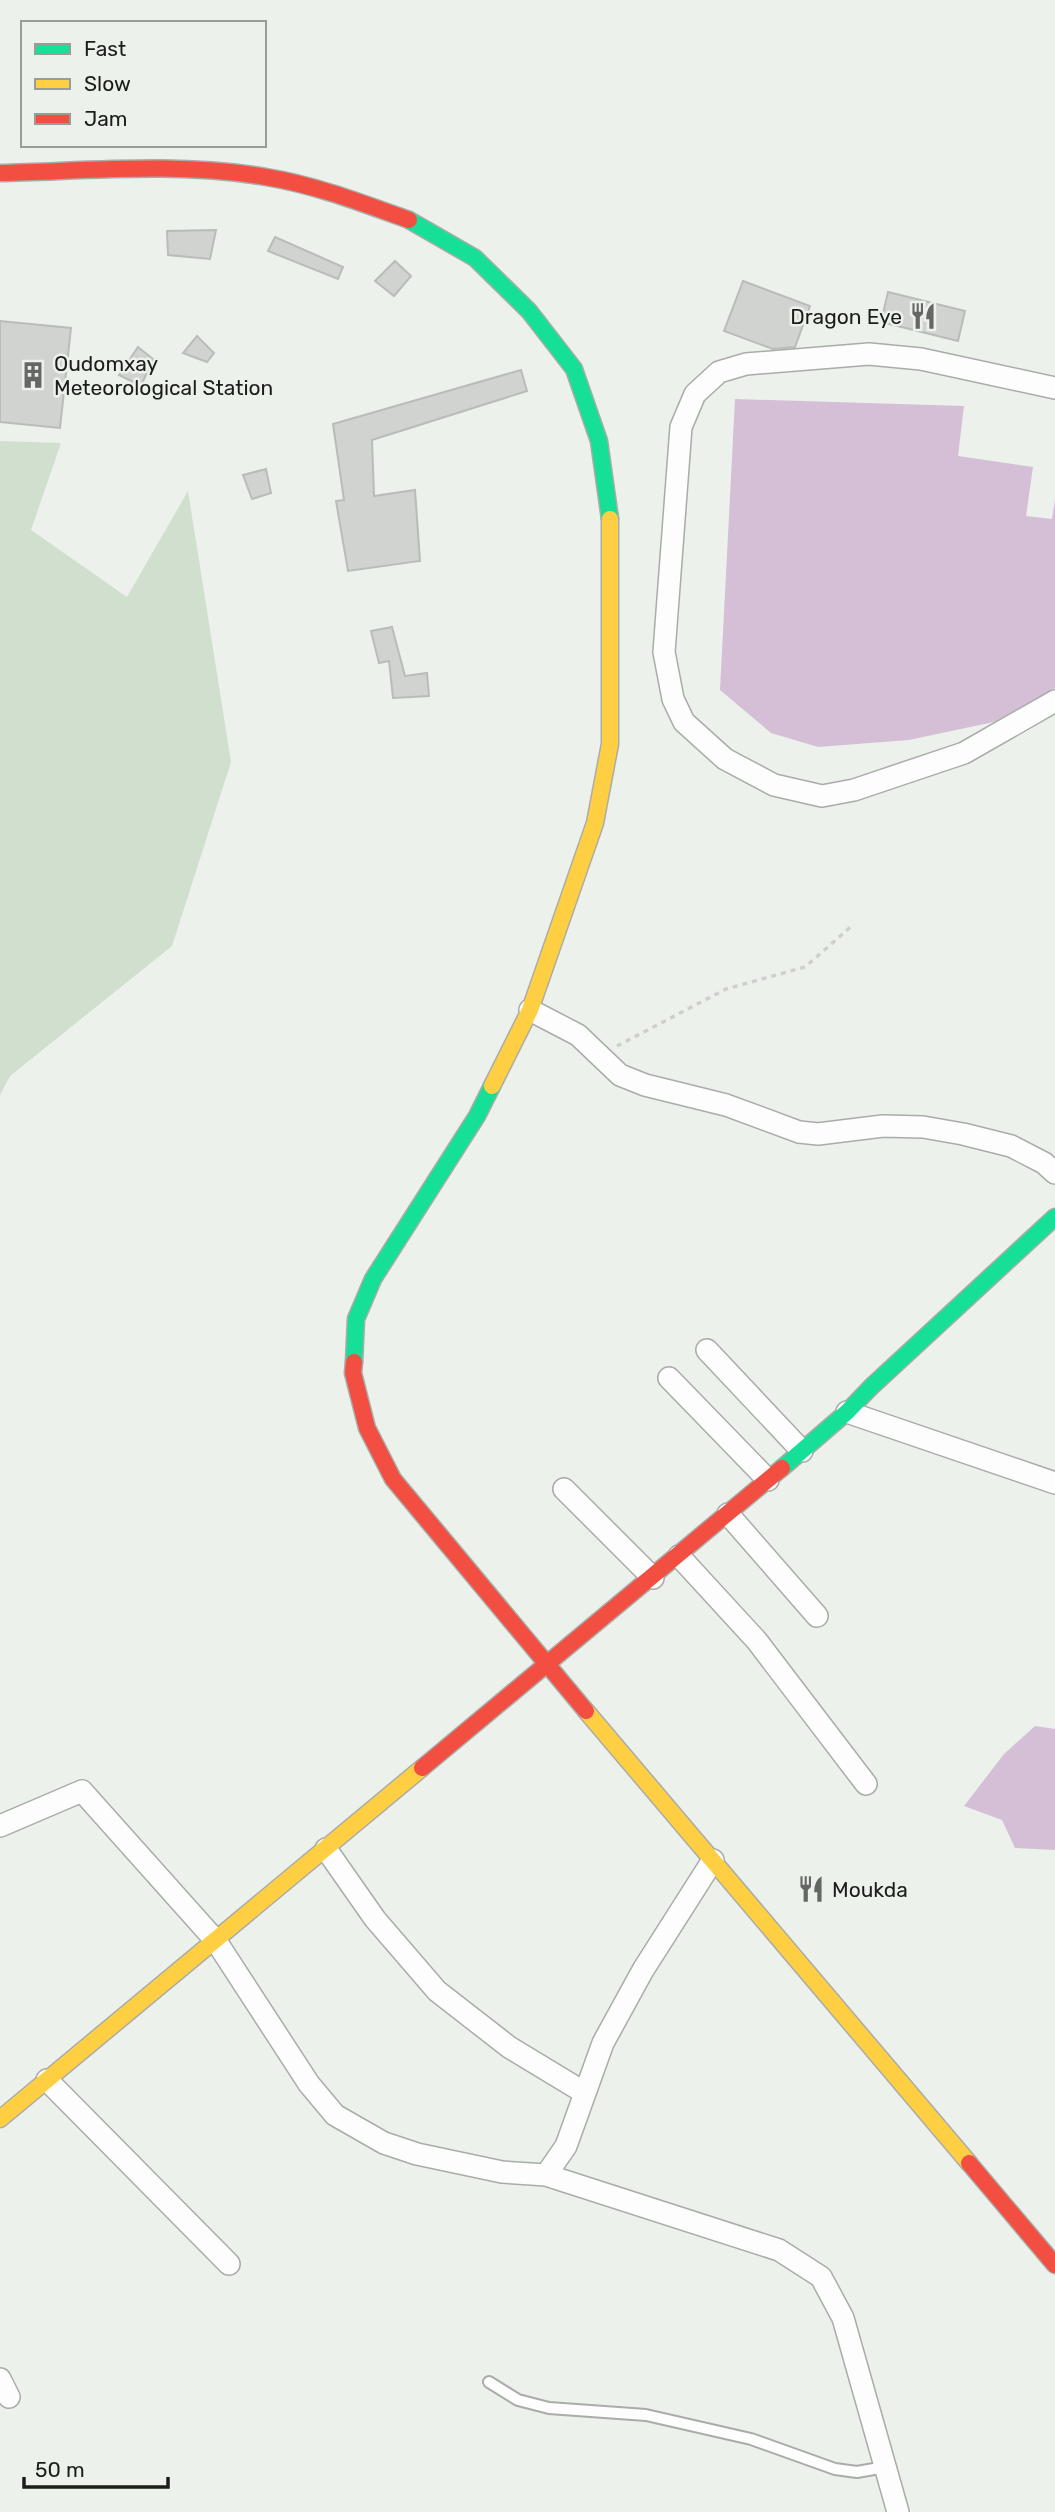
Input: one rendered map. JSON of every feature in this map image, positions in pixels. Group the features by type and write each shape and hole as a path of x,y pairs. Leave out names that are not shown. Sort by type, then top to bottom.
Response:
{"street":[{"path":"0,173 183,169 266,177 341,195 409,220 475,258 529,311 574,369 599,441 611,528 610,744 596,823 530,1010 477,1116 373,1279 356,1319 353,1373 367,1428 393,1479 1055,2264"},
{"path":"1055,388 921,359 869,354 746,364 719,372 695,394 681,427 664,652 673,699 684,722 725,759 774,785 822,796 854,790 964,753 1055,701"},
{"path":"530,1010 578,1035 620,1075 645,1085 726,1105 799,1132 818,1134 883,1126 923,1127 963,1135 1011,1146 1044,1163 1055,1173"},
{"path":"2,2114 47,2080 679,1556 847,1412 1055,1217"},
{"path":"707,1350 802,1451"},
{"path":"668,1378 768,1480"},
{"path":"847,1412 1055,1483"},
{"path":"564,1489 653,1578"},
{"path":"728,1514 817,1616"},
{"path":"679,1556 757,1641 866,1784"},
{"path":"0,1826 82,1791 215,1941 309,2084 335,2115 384,2143 417,2154 502,2172 546,2175 779,2250 821,2277 843,2318 898,2512"},
{"path":"326,1849 375,1919 437,1991 509,2047 585,2093"},
{"path":"546,2175 566,2146 603,2043 643,1970 713,1860"},
{"path":"47,2080 229,2264"}],"lane":[{"path":"489,2382 528,2403 659,2418 751,2439 835,2469 857,2472 886,2467"}],"path":[{"path":"608,1042 616,1047 726,989 806,967 854,924"}],"green space":[{"path":"0,441 61,443 31,530 127,597 188,491 231,762 172,946 10,1076 0,1095"}],"shaded area":[{"path":"735,399 964,406 958,456 1033,467 1026,516 1052,519 1055,499 1055,688 994,722 909,740 818,747 771,733 720,690"},
{"path":"1035,1726 1055,1729 1055,1850 1015,1848 1002,1820 964,1806 1004,1754"}],"building":[{"path":"216,230 210,259 168,255 167,231"},
{"path":"275,237 343,267 338,279 268,251"},
{"path":"395,261 411,276 394,296 375,281"},
{"name":"Dragon Eye","path":"743,281 810,306 795,347 773,349 724,331"},
{"name":"Dragon Eye","path":"888,292 965,311 958,341 881,322"},
{"name":"Oudomxay Meteorological Station","path":"0,321 71,328 60,428 0,422"},
{"path":"197,336 214,353 207,362 183,353"},
{"path":"138,347 153,359 141,386 119,375"},
{"path":"521,370 527,391 372,440 374,496 415,490 420,561 348,571 336,501 344,500 333,424"},
{"path":"266,469 271,493 252,499 243,475"},
{"path":"392,627 405,676 427,673 429,696 393,698 389,661 379,663 371,631"}],"traffic: fast":[{"path":"409,220 475,258 529,311 574,369 599,441 610,519"},
{"path":"354,1362 356,1319 373,1279 477,1116 492,1086"},
{"path":"782,1468 847,1412 1055,1217"}],"traffic: slow":[{"path":"492,1086 530,1010 595,823 610,744 610,519"},
{"path":"586,1711 969,2163"},
{"path":"0,2119 422,1768"}],"traffic: jam":[{"path":"0,173 133,169 233,172 302,185 409,220"},
{"path":"354,1362 353,1373 367,1428 393,1479 586,1711"},
{"path":"422,1768 782,1468"},
{"path":"969,2163 1055,2265"}],"place":[{"name":"Dragon Eye","path":"923,316"},
{"name":"Oudomxay Meteorological Station","path":"33,375"},
{"name":"Moukda","path":"811,1889"}]}
